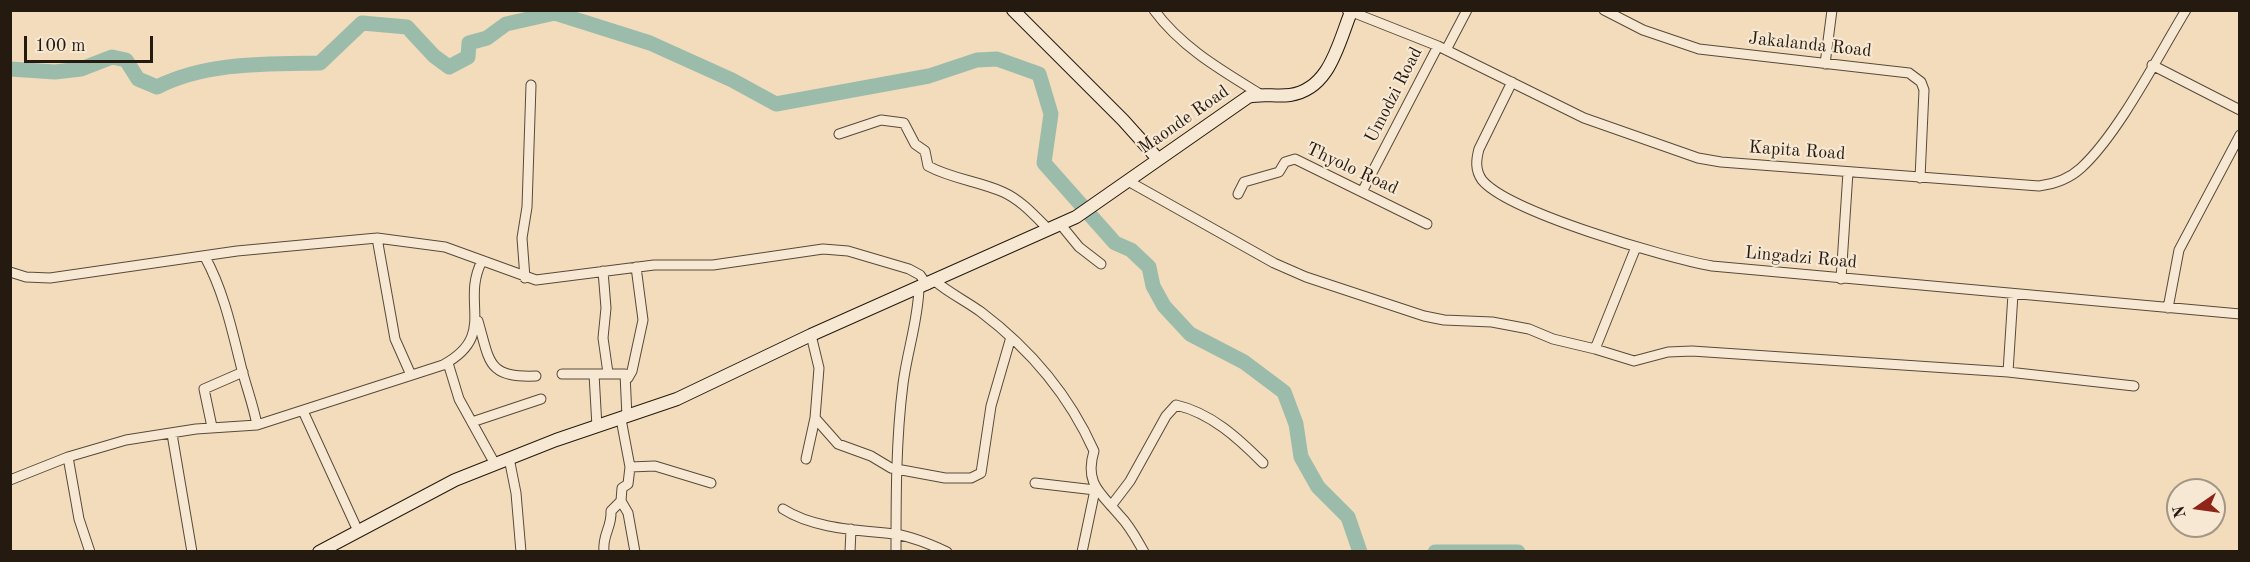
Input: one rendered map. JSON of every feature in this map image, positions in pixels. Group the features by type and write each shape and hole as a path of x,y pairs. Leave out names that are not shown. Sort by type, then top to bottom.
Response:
{"street":[{"path":"1013,10 1123,120 1158,159"},
{"path":"1154,10 1165,25 1196,53 1260,94"},
{"name":"Umodzi Road","path":"1363,190 1442,48 1467,10"},
{"name":"Jakalanda Road","path":"1604,10 1643,30 1699,49 1901,70 1915,76 1921,82 1925,98 1920,178"},
{"path":"1826,64 1832,10"},
{"name":"Kapita Road","path":"1349,11 1442,48 1577,116 1698,158 1721,162 2039,186 2060,182 2081,167 2093,154 2152,66 2186,10"},
{"name":"Maonde Road","path":"319,552 428,492 509,458 677,399 811,334 927,285 1076,217 1248,98 1260,94 1296,94 1320,81 1330,64 1349,11"},
{"path":"2152,66 2240,110"},
{"name":"Lingadzi Road","path":"1512,82 1479,149 1476,160 1482,179 1489,186 1531,209 1636,247 1712,266 2240,314"},
{"path":"525,278 522,238 527,207 531,85"},
{"path":"839,134 881,120 904,123 915,144 925,150 928,166 967,182 1005,193 1055,227 1101,264"},
{"path":"2168,308 2176,258 2240,135"},
{"name":"Thyolo Road","path":"1238,194 1244,182 1279,172 1285,162 1296,159 1363,190 1427,224"},
{"path":"1841,279 1848,171"},
{"path":"1128,181 1241,247 1306,278 1424,316 1510,326 1634,361 1668,352 1692,351 2008,372 2134,386"},
{"path":"377,238 396,339 411,375"},
{"path":"10,272 26,277 50,278 339,240 377,238 429,243 536,280 636,267 675,264 704,266 783,253 831,249 909,269 920,275 927,285 980,311 1011,337 1042,367 1082,423 1094,451 1089,465 1095,490 1083,552"},
{"path":"1595,349 1636,247"},
{"path":"205,257 219,282 250,391 257,425"},
{"path":"482,261 473,285 477,318 488,356 498,370 508,376 536,376"},
{"path":"635,552 628,513 621,501 622,488 628,484 630,467 624,418 627,378 632,371 643,320 636,267"},
{"path":"603,271 606,308 603,338 608,373"},
{"path":"896,552 897,469 902,390 915,326 927,285"},
{"path":"2008,372 2013,294"},
{"path":"10,480 68,457 126,440 212,427 257,425 448,363 470,340 477,318"},
{"path":"806,459 815,418 819,368 811,334"},
{"path":"815,418 837,444 897,469 945,478 971,478 981,473 991,406 1011,337"},
{"path":"448,363 459,399 495,464"},
{"path":"212,427 204,389 243,372"},
{"path":"562,374 623,373 627,378"},
{"path":"594,374 597,427"},
{"path":"472,422 541,399"},
{"path":"1111,506 1131,481 1166,416 1176,405 1207,416 1233,435 1263,463"},
{"path":"303,411 358,531"},
{"path":"172,434 192,552"},
{"path":"68,457 79,519 90,552"},
{"path":"509,458 516,493 521,552"},
{"path":"630,467 655,466 711,483"},
{"path":"1035,483 1095,490 1122,517 1144,552"},
{"path":"604,552 603,537 611,525 611,511 621,501"},
{"path":"783,509 791,514 851,530 896,534 947,552"},
{"path":"849,552 851,530"}],"waterway":[{"path":"10,69 55,72 81,69 112,57 126,60 138,79 157,87 176,79 216,69 257,64 320,63 362,23 407,27 434,56 449,67 468,57 469,43 487,38 506,24 555,13 650,43 732,80 776,104 929,76 977,60 997,59 1039,74 1051,114 1044,163 1115,243 1131,250 1149,267 1153,286 1164,306 1190,334 1244,362 1284,392 1296,424 1301,457 1318,487 1348,517 1360,552"},
{"path":"1435,552 1518,552"}]}
